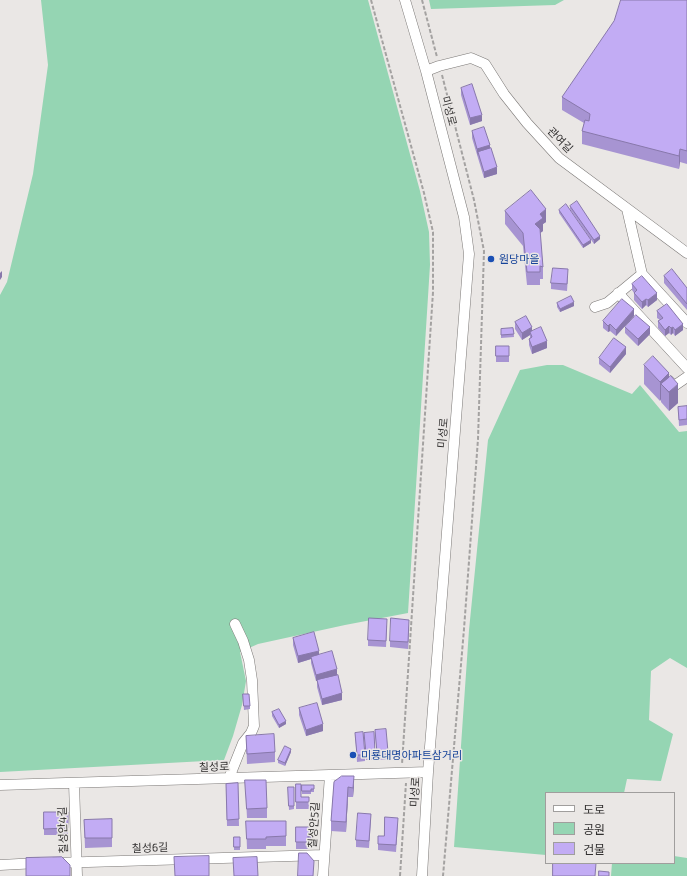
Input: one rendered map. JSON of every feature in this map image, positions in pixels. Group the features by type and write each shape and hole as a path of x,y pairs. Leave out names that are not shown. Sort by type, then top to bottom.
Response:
{"street":[{"name":"미성로","path":"405,0 426,71 464,217 469,254 428,772 422,876"},
{"name":"관여길","path":"426,71 439,66 472,58 485,64 504,94 527,123 560,158 687,253"},
{"path":"627,209 642,274 687,323"},
{"path":"595,308 607,303 618,292 642,274"},
{"path":"618,292 687,368"},
{"path":"659,371 674,386 687,377"},
{"path":"229,778 243,744 254,726 252,680 249,660 243,641 235,624"},
{"name":"칠성로","path":"0,785 428,772"},
{"name":"칠성안5길","path":"323,876 330,775"},
{"name":"칠성안4길","path":"74,783 77,876"},
{"name":"칠성6길","path":"0,865 324,855"}],"path":[{"path":"371,0 424,193 432,232 433,292 402,773 407,780 400,876"}],"green space":[{"path":"41,0 368,0 420,191 429,232 430,265 408,613 258,644 240,652 246,681 242,705 224,760 0,772 0,295 7,282 33,174 48,65"},
{"path":"429,0 564,0 555,5 431,9"},
{"path":"547,365 563,365 632,394 640,385 679,432 687,431 687,668 670,658 651,671 649,720 673,734 661,781 627,779 624,792 545,792 545,855 454,847 469,630 488,440 520,370"},
{"path":"675,856 687,858 687,876 611,876 612,864 675,864"}],"building":[{"path":"621,0 687,0 687,151 680,149 679,156 582,131 585,120 589,121 590,114 562,97 614,21"},
{"path":"472,84 482,115 470,118 461,88"},
{"path":"484,127 490,145 477,149 472,131"},
{"path":"491,148 497,167 484,172 478,152"},
{"path":"531,190 546,209 540,214 543,218 535,224 540,229 543,267 540,266 540,272 527,272 523,233 505,211"},
{"path":"577,201 600,236 594,240 570,206"},
{"path":"566,204 591,240 583,245 559,210"},
{"path":"553,268 568,269 567,284 551,283"},
{"path":"672,269 687,288 687,304 664,276"},
{"path":"642,276 657,293 648,300 646,299 642,302 634,293 637,290 632,284"},
{"path":"571,296 574,302 560,309 557,303"},
{"path":"622,299 634,309 616,330 610,324 608,326 603,321"},
{"path":"667,304 683,324 675,330 673,327 671,328 669,326 665,330 658,321 663,318 657,311"},
{"path":"636,315 650,327 638,339 625,327"},
{"path":"526,316 532,327 522,333 515,322"},
{"path":"541,327 547,341 532,347 529,339 532,337 530,332"},
{"path":"513,328 514,334 501,335 501,329"},
{"path":"614,338 626,347 610,367 599,358"},
{"path":"496,346 509,346 509,356 496,356"},
{"path":"653,356 669,373 660,382 644,365"},
{"path":"671,376 678,384 669,392 661,384"},
{"path":"687,406 687,419 679,420 678,407"},
{"path":"369,618 387,619 386,641 368,640"},
{"path":"391,618 409,620 408,642 390,641"},
{"path":"314,632 319,651 298,656 293,638"},
{"path":"332,651 337,669 316,675 311,657"},
{"path":"338,675 342,693 322,699 317,680"},
{"path":"243,694 249,694 250,706 244,706"},
{"path":"317,703 323,724 306,730 299,708"},
{"path":"279,709 286,721 279,725 272,712"},
{"path":"386,729 388,752 377,753 375,730"},
{"path":"363,732 365,755 357,755 355,733"},
{"path":"374,732 375,753 366,754 364,733"},
{"path":"274,734 275,752 247,754 246,736"},
{"path":"285,746 291,749 285,763 278,760"},
{"path":"342,776 354,776 353,788 348,787 346,822 331,821 334,782"},
{"path":"245,780 266,780 267,808 247,809"},
{"path":"238,783 239,819 227,820 226,784"},
{"path":"296,784 301,784 301,797 309,797 309,802 296,802"},
{"path":"302,785 314,785 314,789 311,789 311,791 302,791"},
{"path":"288,787 294,787 294,806 289,806"},
{"path":"44,812 68,812 68,828 44,829"},
{"path":"358,813 371,814 369,841 356,840"},
{"path":"385,817 398,818 396,845 378,844 378,836 384,836"},
{"path":"112,819 112,838 85,838 84,820"},
{"path":"246,821 286,821 286,836 266,837 266,839 247,839"},
{"path":"296,827 312,827 312,837 308,836 308,842 296,842"},
{"path":"234,837 240,837 240,847 234,847"},
{"path":"299,853 307,853 314,861 313,876 298,876"},
{"path":"209,856 209,876 175,876 174,857"},
{"path":"62,857 70,865 70,876 26,876 26,858"},
{"path":"257,857 258,876 234,876 233,858"},
{"path":"553,864 596,864 595,876 553,876"},
{"path":"599,871 609,872 609,876 599,876"}],"place":[{"name":"원당마을","path":"491,259"},
{"name":"미룡대명아파트삼거리","path":"353,755"}]}
